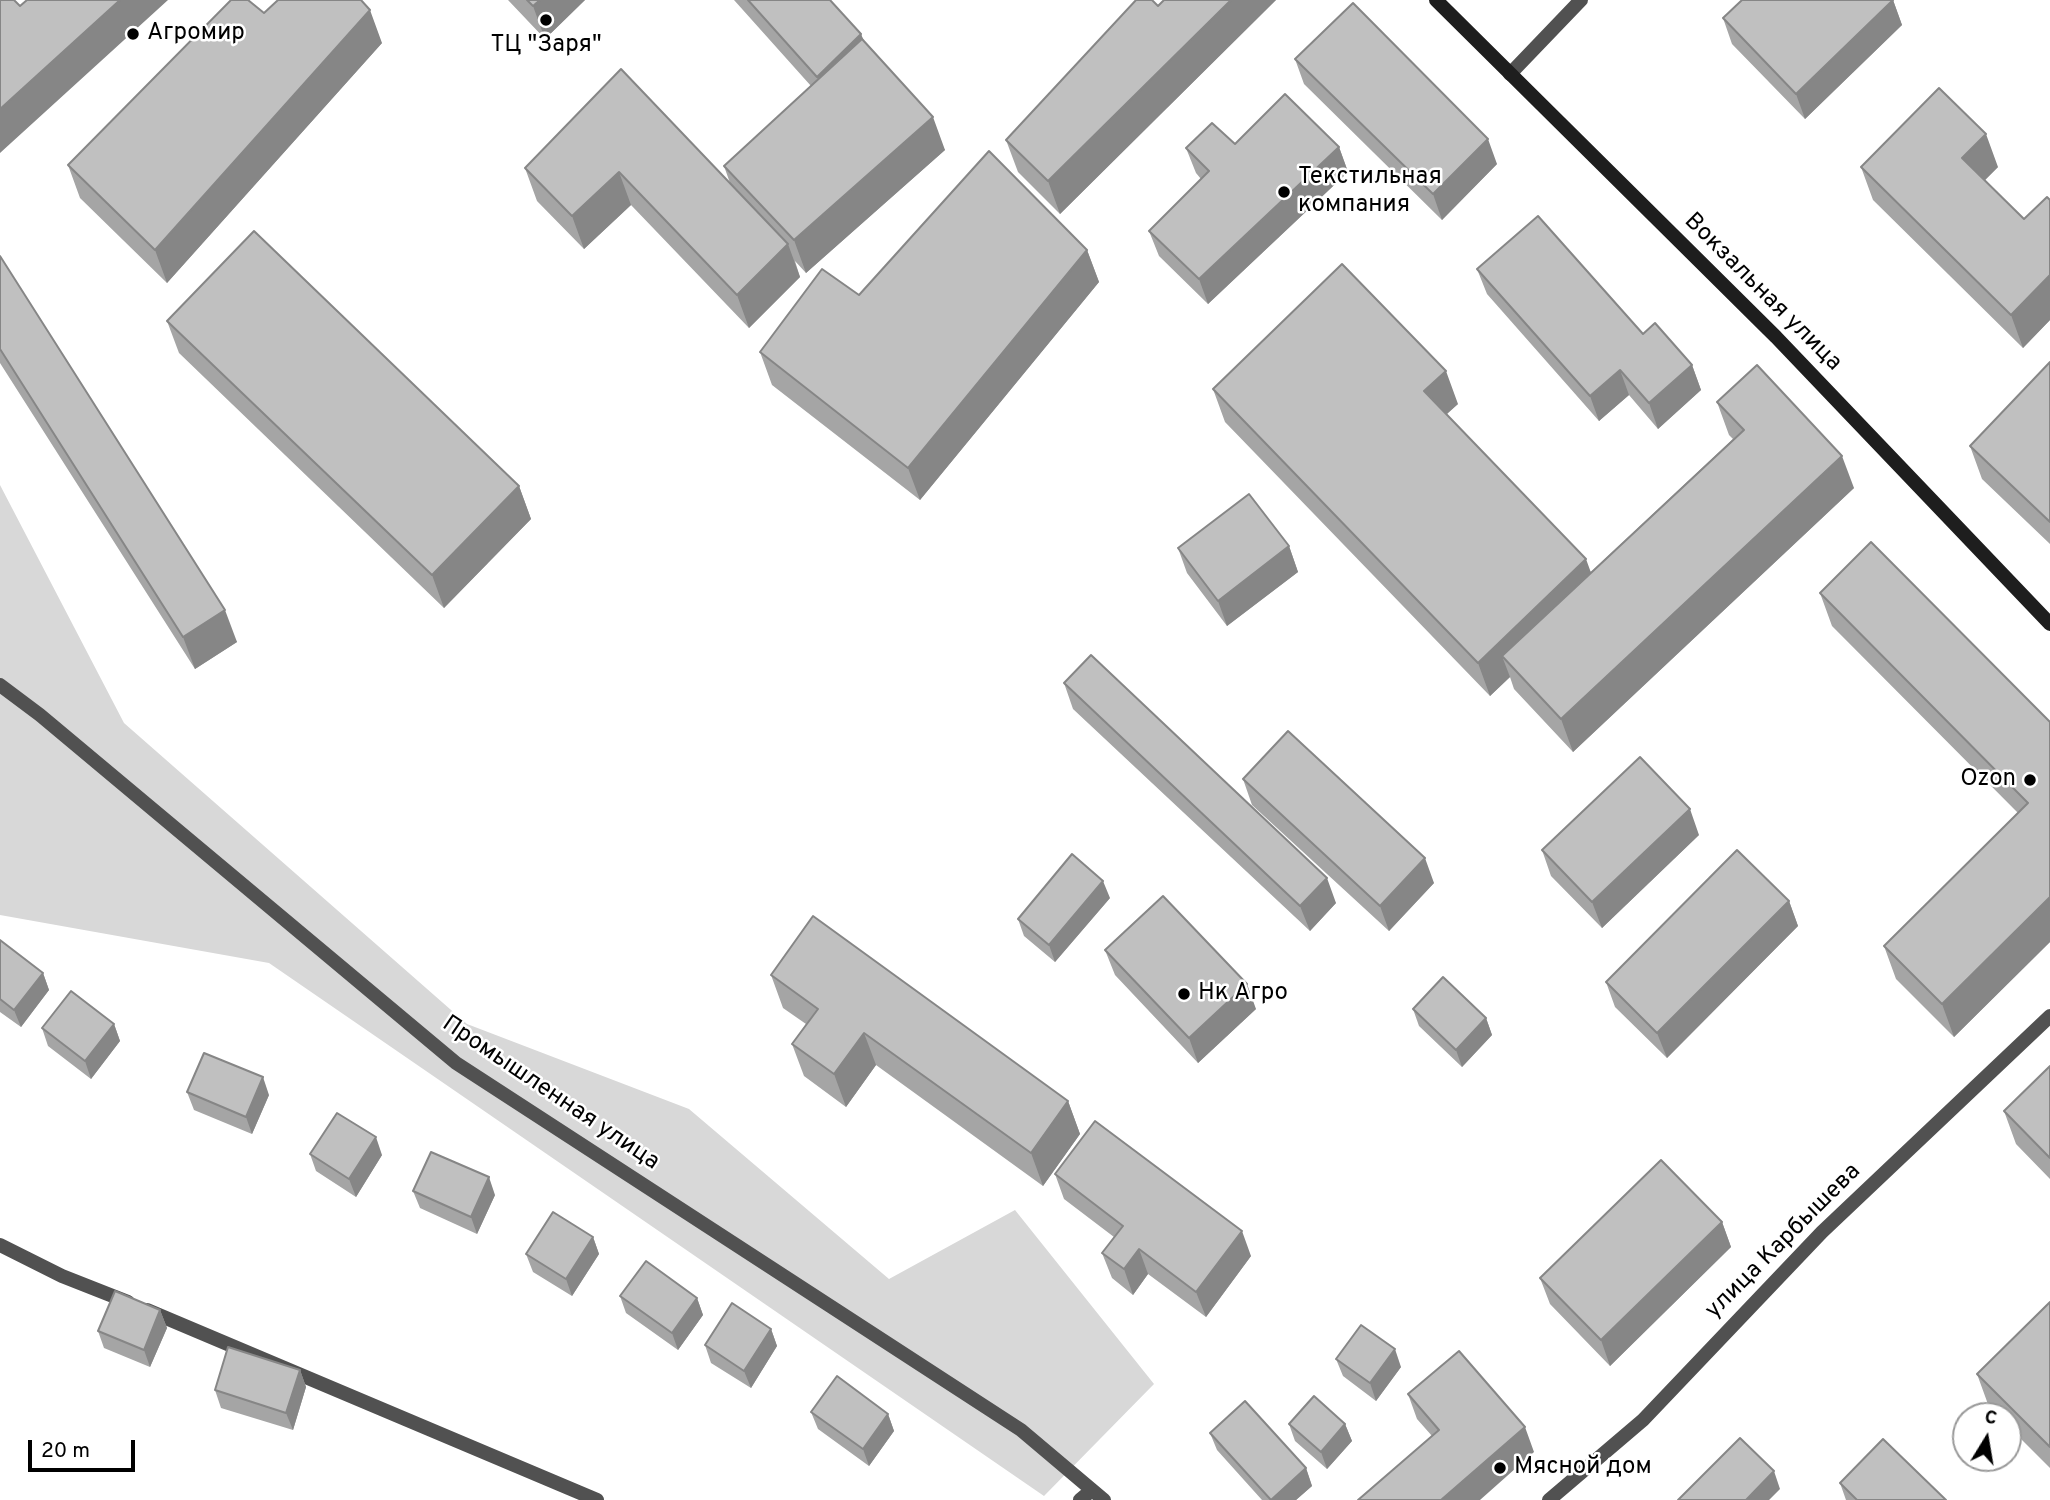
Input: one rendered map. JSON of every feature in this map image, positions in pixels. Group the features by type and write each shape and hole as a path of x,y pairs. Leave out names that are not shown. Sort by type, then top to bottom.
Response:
{"main road":[{"name":"Вокзальная улица","path":"1436,0 1776,337 2050,624"}],"street":[{"path":"1510,74 1581,0"},
{"name":"Промышленная улица","path":"0,685 40,715 456,1063 1021,1430 1104,1500"},
{"name":"улица Карбышева","path":"1549,1500 1643,1420 1822,1232 2050,1016"},
{"path":"0,1245 62,1276 227,1342 597,1500"},
{"path":"1080,1500 1092,1490"}],"shaded area":[{"path":"0,485 124,723 467,1024 689,1109 889,1279 1015,1210 1154,1384 1044,1496 269,963 0,915"}],"building":[{"path":"0,0 14,0 20,6 27,0 120,0 0,109"},
{"path":"231,0 248,0 264,13 278,0 361,0 370,10 155,250 68,165"},
{"path":"527,0 540,0 533,6"},
{"path":"748,0 830,0 861,34 817,77"},
{"path":"1136,0 1152,0 1158,6 1164,0 1231,0 1048,181 1006,140"},
{"path":"1742,0 1893,0 1796,94 1723,18"},
{"path":"1353,3 1488,139 1433,194 1295,59"},
{"path":"862,39 933,117 794,240 724,166"},
{"path":"621,69 788,244 737,295 619,172 572,216 525,168"},
{"path":"1939,88 1986,134 1962,158 2024,219 2047,197 2050,200 2050,275 2011,315 1861,167"},
{"path":"1285,94 1339,147 1199,279 1149,231 1209,171 1186,148 1212,123 1235,144"},
{"path":"989,151 1087,250 908,468 760,352 822,269 859,295"},
{"path":"1538,216 1643,334 1655,323 1692,365 1649,403 1620,370 1590,396 1477,269"},
{"path":"254,231 519,486 432,575 167,321"},
{"path":"0,256 225,610 183,637 0,349"},
{"path":"1342,264 1446,371 1424,391 1586,559 1478,663 1213,389"},
{"path":"2050,362 2050,522 1970,446"},
{"path":"1757,365 1842,456 1561,719 1502,656 1744,430 1717,402"},
{"path":"1249,494 1289,546 1218,601 1178,548"},
{"path":"1871,542 2050,722 2050,897 1942,1004 1884,946 2028,803 1820,593"},
{"path":"1091,655 1327,878 1300,906 1064,683"},
{"path":"1288,731 1425,858 1380,906 1243,779"},
{"path":"1640,757 1690,809 1592,902 1542,850"},
{"path":"1737,850 1789,901 1657,1033 1606,982"},
{"path":"1072,854 1103,881 1049,945 1018,919"},
{"path":"1163,896 1247,984 1189,1038 1105,950"},
{"path":"813,916 1068,1101 1031,1153 864,1033 834,1074 792,1044 818,1009 771,975"},
{"path":"0,940 43,973 14,1010 0,999"},
{"path":"1443,977 1486,1018 1456,1050 1413,1009"},
{"path":"71,991 114,1024 85,1061 42,1028"},
{"path":"204,1053 263,1077 246,1117 187,1092"},
{"path":"2050,1066 2050,1158 2004,1111"},
{"path":"337,1113 376,1137 349,1179 310,1154"},
{"path":"1095,1121 1242,1231 1196,1292 1139,1249 1124,1269 1102,1253 1123,1226 1055,1174"},
{"path":"431,1152 489,1177 471,1217 413,1191"},
{"path":"1661,1160 1722,1222 1601,1340 1540,1278"},
{"path":"553,1212 593,1237 566,1279 526,1254"},
{"path":"646,1261 697,1298 672,1333 620,1296"},
{"path":"115,1291 160,1310 144,1350 98,1331"},
{"path":"2050,1302 2050,1447 2022,1419 2022,1402 2005,1402 1977,1374"},
{"path":"732,1303 771,1329 744,1371 705,1345"},
{"path":"1361,1325 1395,1349 1370,1383 1336,1359"},
{"path":"228,1347 300,1370 286,1413 215,1390"},
{"path":"1459,1351 1525,1427 1441,1500 1358,1500 1439,1430 1408,1394"},
{"path":"837,1376 888,1414 863,1449 811,1412"},
{"path":"1314,1396 1345,1424 1321,1452 1289,1424"},
{"path":"1245,1401 1306,1468 1271,1500 1210,1433"},
{"path":"1740,1438 1774,1471 1746,1500 1678,1500"},
{"path":"1883,1439 1946,1500 1857,1500 1840,1483"}],"place":[{"name":"ТЦ \"Заря\"","path":"546,20"},
{"name":"Агромир","path":"133,34"},
{"name":"Текстильная компания","path":"1284,192"},
{"name":"Ozon","path":"2030,780"},
{"name":"Нк Агро","path":"1184,994"},
{"name":"Мясной дом","path":"1500,1468"}]}
